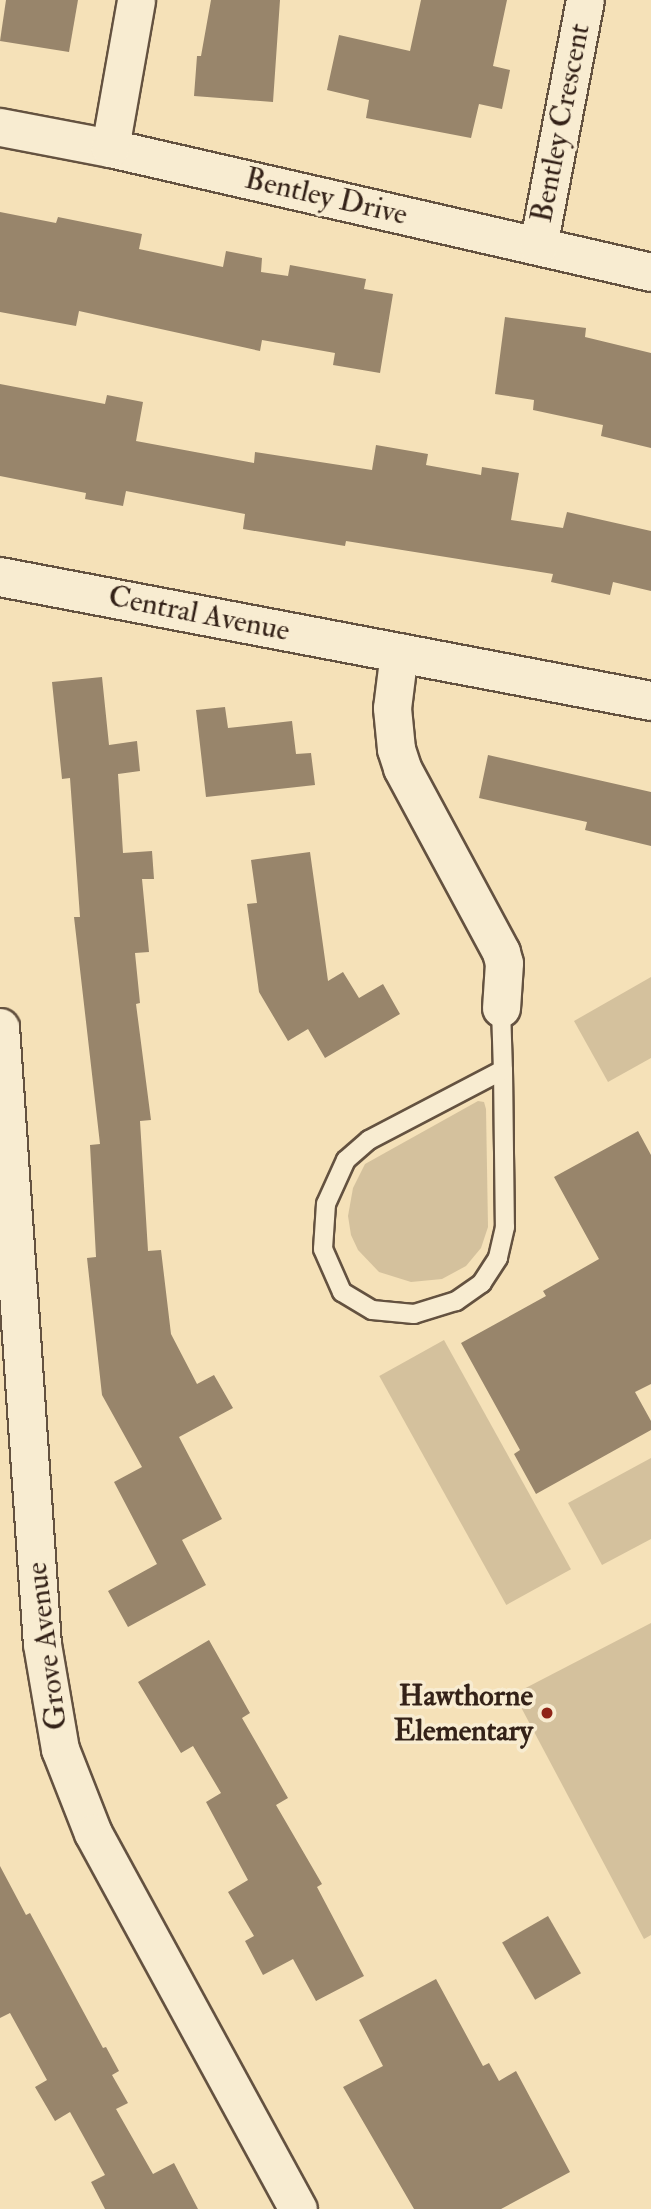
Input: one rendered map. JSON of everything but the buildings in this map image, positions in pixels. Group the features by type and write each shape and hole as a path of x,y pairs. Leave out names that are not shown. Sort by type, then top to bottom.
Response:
{"street":[{"path":"110,148 136,0"},
{"name":"Bentley Crescent","path":"538,246 585,0"},
{"name":"Bentley Drive","path":"0,127 110,148 651,272"},
{"name":"Central Avenue","path":"0,576 651,701"},
{"path":"399,652 392,708 396,749 402,768 501,952 505,963 501,1008"},
{"name":"Grove Avenue","path":"0,1027 41,1644 60,1749 93,1833 298,2209"}],"lane":[{"path":"501,1008 503,1070 505,1227 498,1258 482,1283 456,1301 414,1314 372,1310 342,1292 323,1249 326,1204 346,1160 369,1140 503,1070"}],"shaded area":[{"path":"651,977 651,1058 608,1082 574,1021"},
{"path":"478,1101 484,1102 486,1109 488,1227 481,1248 466,1266 442,1279 411,1282 379,1272 358,1250 351,1235 348,1216 353,1188 365,1164"},
{"path":"444,1340 571,1569 506,1605 379,1376"},
{"path":"651,1458 651,1539 602,1565 568,1503"},
{"path":"651,1623 651,1935 644,1939 514,1694"}],"place":[{"name":"Hawthorne Elementary","path":"547,1713"}]}
